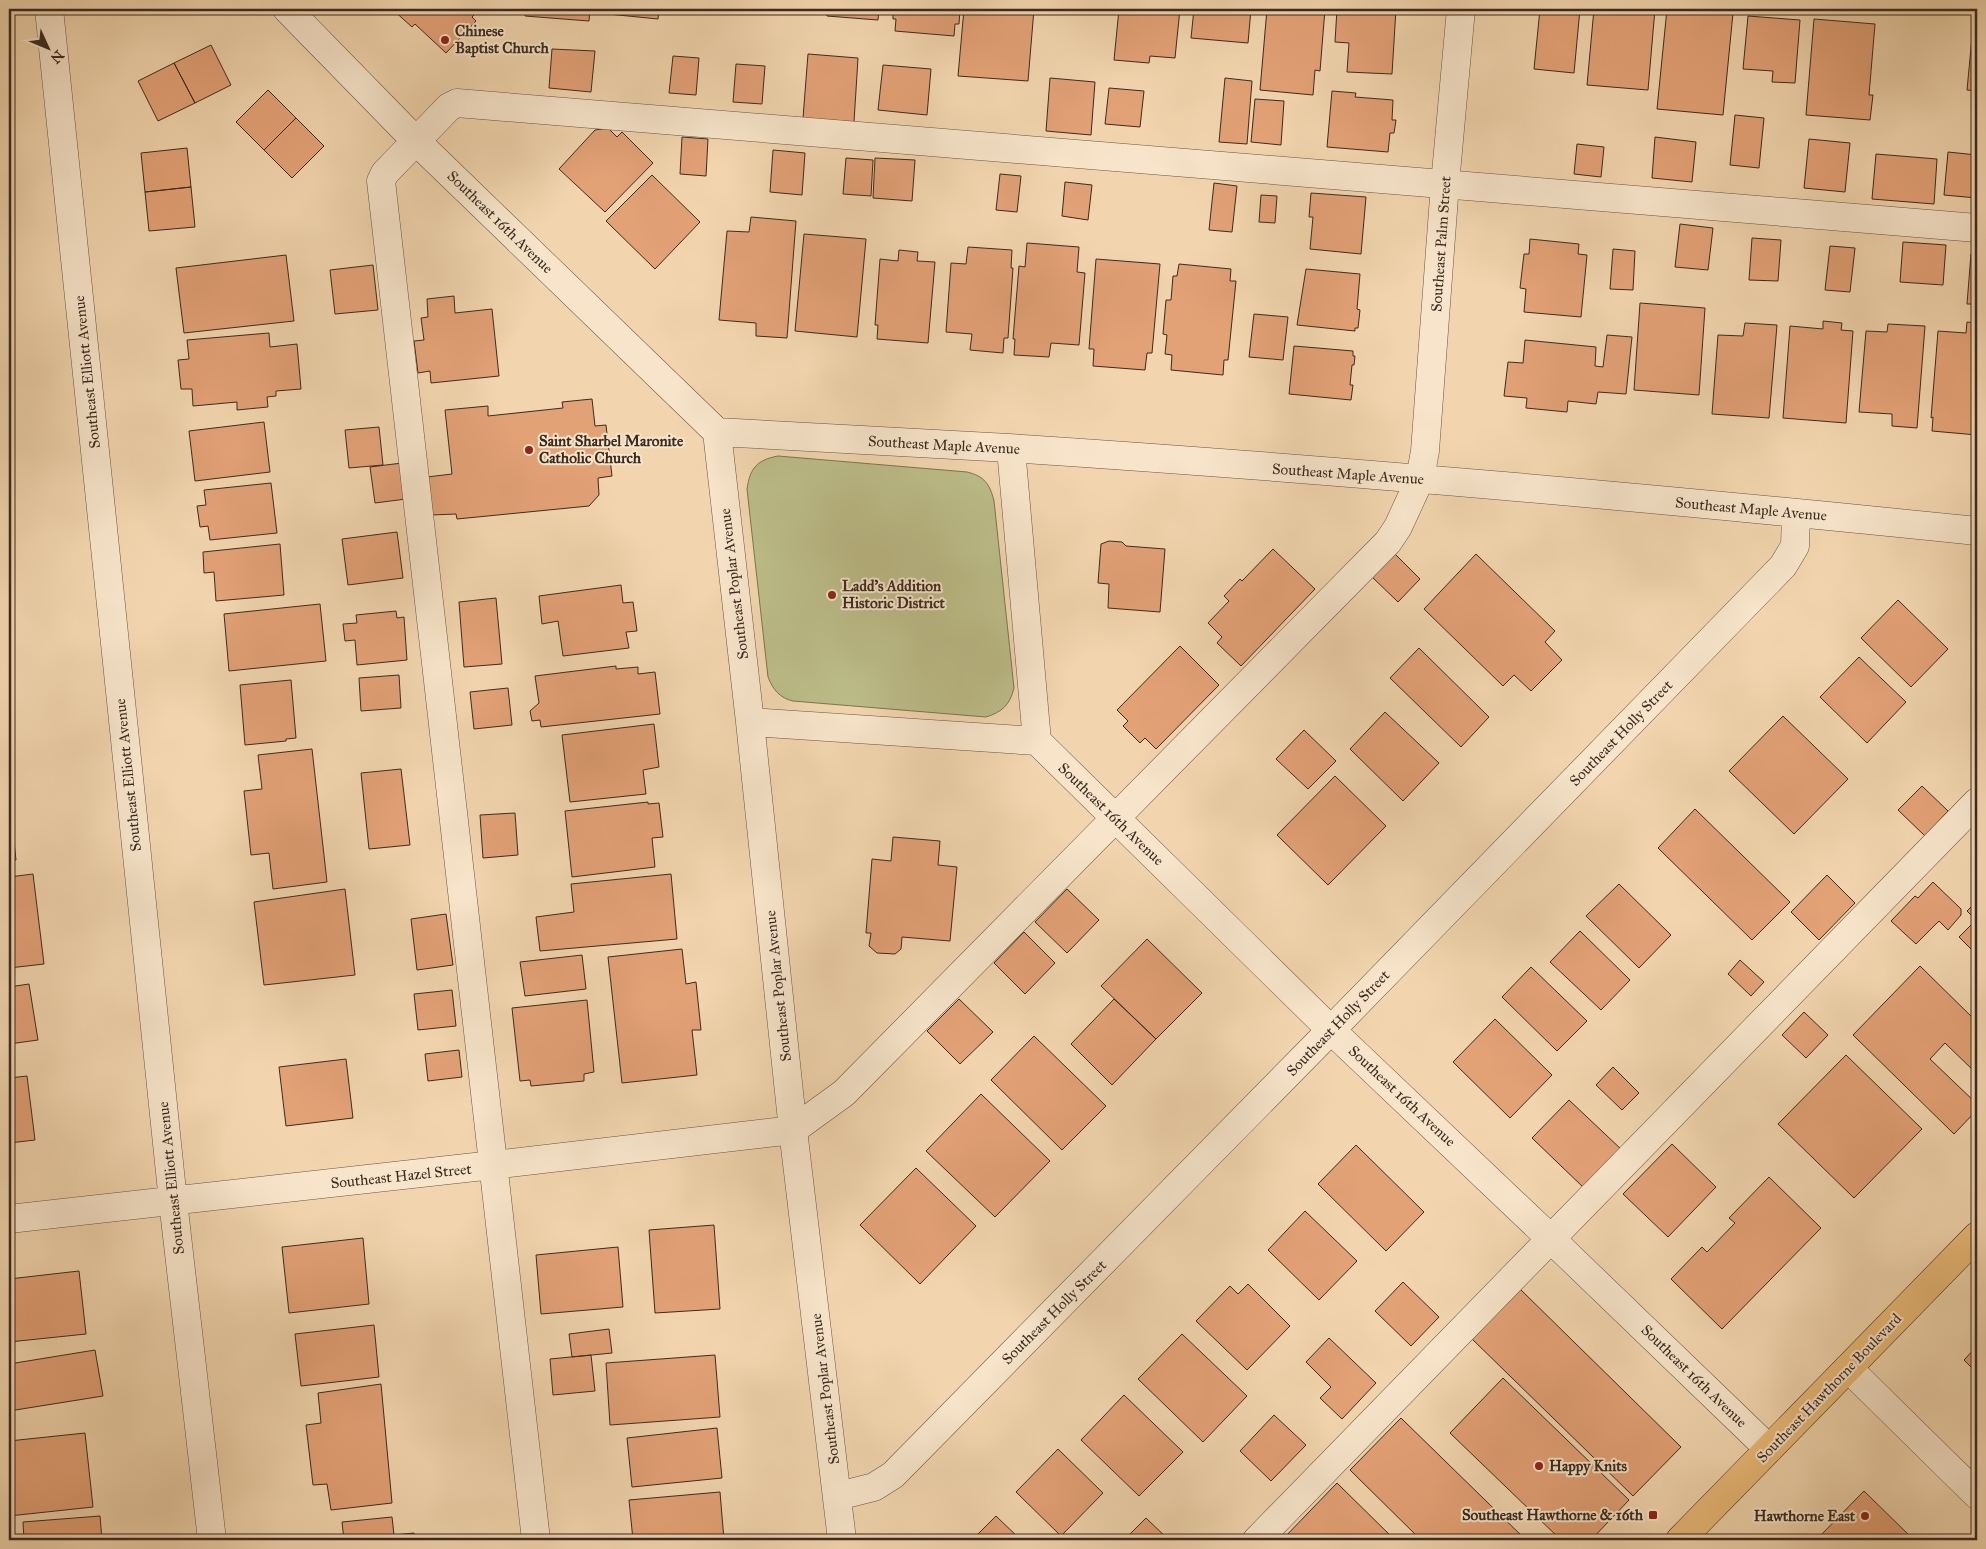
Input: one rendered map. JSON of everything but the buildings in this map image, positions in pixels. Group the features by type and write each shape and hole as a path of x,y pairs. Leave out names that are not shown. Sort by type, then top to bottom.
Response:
{"main road":[{"name":"Southeast Hawthorne Boulevard","path":"1680,1540 1977,1236"}],"street":[{"name":"Southeast Elliott Avenue","path":"49,9 173,1201 212,1540"},
{"name":"Southeast 16th Avenue","path":"287,9 416,141 717,432"},
{"name":"Southeast Palm Street","path":"793,1130 844,1093 1114,817 1388,542 1398,527 1420,479 1425,451 1445,184 1461,9"},
{"path":"536,1540 382,181 385,173 449,107 458,103 1977,228"},
{"name":"Southeast Maple Avenue","path":"717,432 1010,449 1420,479 1977,531"},
{"name":"Southeast Poplar Avenue","path":"717,432 793,1130 842,1540"},
{"path":"750,722 1037,741 1010,449"},
{"name":"Southeast Holly Street","path":"838,1496 874,1487 893,1475 1331,1030 1783,566 1795,546 1796,513"},
{"name":"Southeast 16th Avenue","path":"1037,741 1331,1030 1552,1239 1769,1449"},
{"path":"1257,1540 1977,802"},
{"name":"Southeast Hazel Street","path":"9,1220 793,1130"},
{"path":"1848,1368 1977,1495"}],"green space":[{"path":"778,456 967,472 982,478 988,485 994,501 1014,688 1008,703 1004,707 997,713 986,717 793,701 784,698 778,693 768,677 747,489 750,476 756,466 765,460"}],"place":[{"name":"Chinese Baptist Church","path":"445,40"},
{"name":"Saint Sharbel Maronite Catholic Church","path":"529,450"},
{"name":"Ladd's Addition Historic District","path":"832,595"},
{"name":"Happy Knits","path":"1539,1466"},
{"name":"Southeast Hawthorne & 16th","path":"1653,1515"},
{"name":"Hawthorne East","path":"1865,1516"}]}
